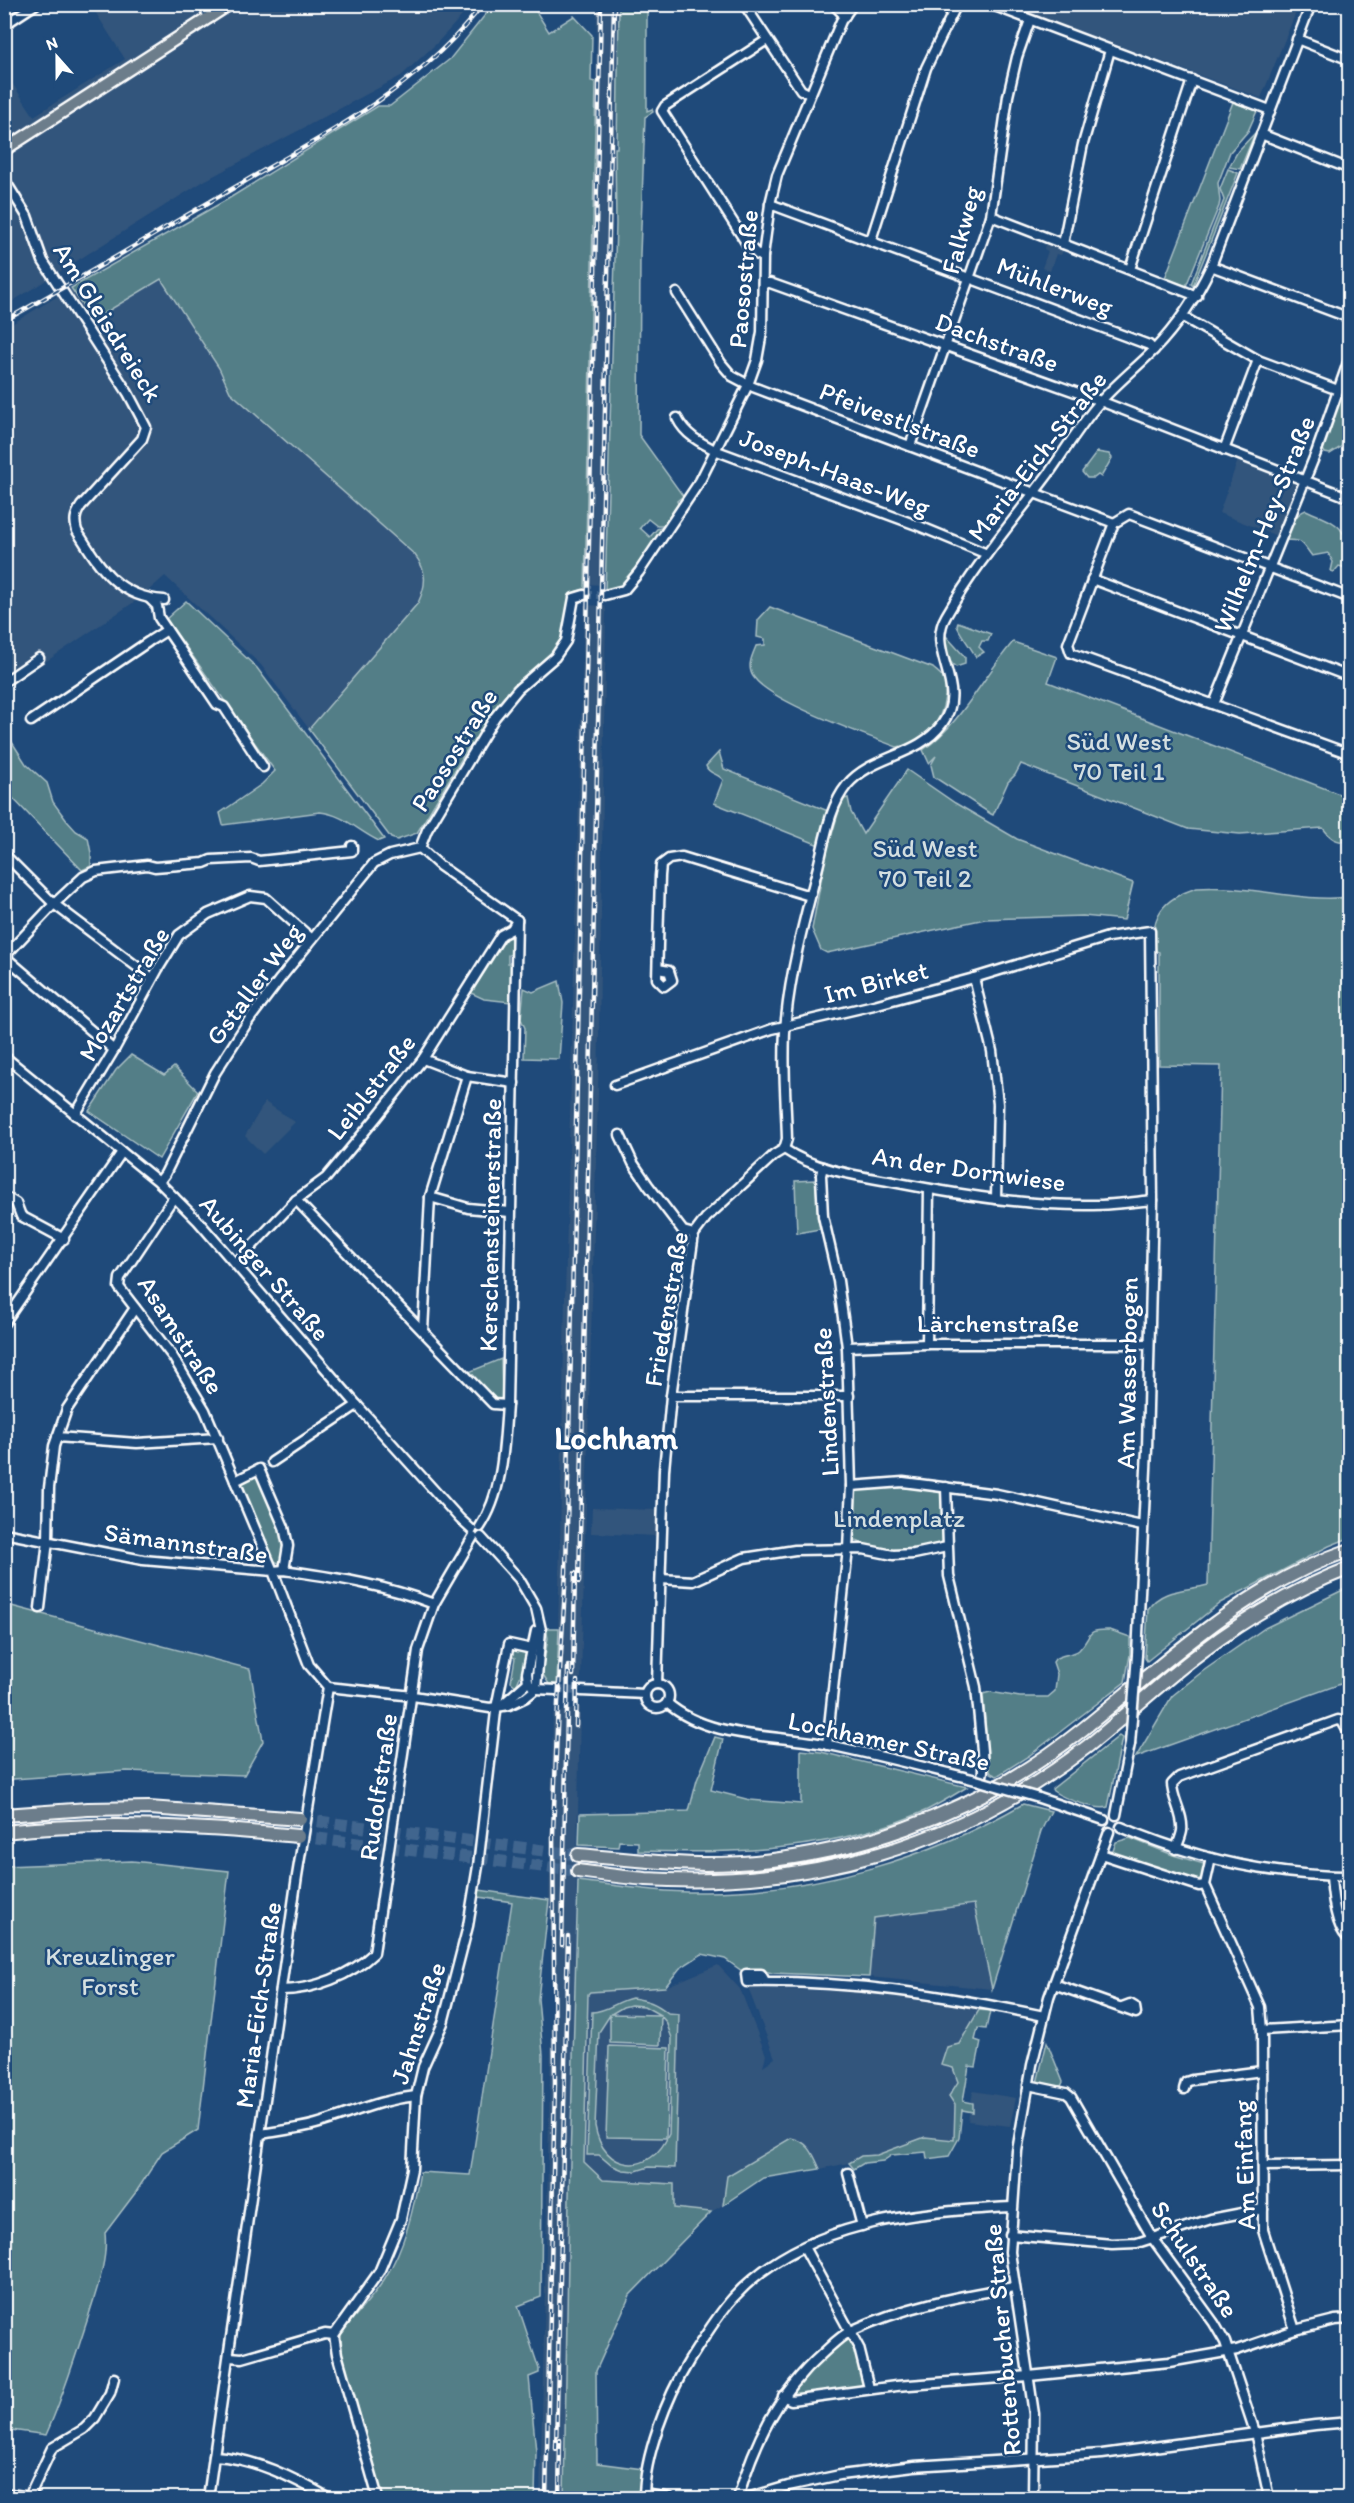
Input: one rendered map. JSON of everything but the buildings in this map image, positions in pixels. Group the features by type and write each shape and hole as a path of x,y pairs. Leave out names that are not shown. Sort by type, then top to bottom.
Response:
{"highway":[{"path":"578,1855 705,1864 757,1862 840,1848 927,1820 973,1799 1029,1767 1081,1730 1194,1636 1233,1608 1300,1571 1350,1550"},
{"path":"578,1871 646,1879 762,1877 812,1871 879,1856 933,1836 988,1812 1044,1778 1089,1746 1200,1653 1242,1624 1282,1600 1350,1568"},
{"path":"4,1815 88,1809 149,1808 300,1819"},
{"path":"4,1832 88,1825 148,1825 298,1836"}],"main road":[{"path":"4,150 231,4"}],"street":[{"path":"4,25 36,4"},
{"path":"202,4 210,18"},
{"path":"744,4 801,90 810,94"},
{"path":"832,4 845,16"},
{"name":"Paosostraße","path":"605,595 624,590 632,582 700,481 748,385 758,360 762,339 763,256 770,204 777,175 810,94 845,16 853,4"},
{"path":"870,240 926,68 957,4"},
{"path":"989,4 1270,110"},
{"name":"Maria-Eich-Straße","path":"810,896 832,812 849,783 857,775 921,744 946,717 952,687 949,670 940,650 941,626 987,554 1100,401 1154,350 1183,317 1197,296 1211,266 1311,4"},
{"name":"Falkweg","path":"910,446 991,216 1008,96 1017,57 1030,20"},
{"path":"1297,39 1350,60"},
{"path":"763,256 758,255 747,244 662,111 665,106 767,40"},
{"path":"1063,244 1083,144 1110,50"},
{"path":"1130,268 1192,80"},
{"path":"1261,134 1350,169"},
{"name":"Am Gleisdreieck","path":"4,179 27,216 46,266 145,422 146,431 142,439 76,514 74,523 77,531 108,577 149,599 164,600"},
{"name":"Mühlerweg","path":"770,204 971,277 1149,345 1154,350"},
{"path":"991,216 1130,268 1197,296"},
{"path":"1211,266 1350,318"},
{"name":"Dachstraße","path":"763,283 770,283 1100,401 1350,498"},
{"name":"Pfeivestlstraße","path":"677,293 721,363 732,376 748,385 1114,523"},
{"path":"1183,317 1258,360 1338,390"},
{"name":"Wilhelm-Hey-Straße","path":"1214,704 1305,480 1350,357"},
{"path":"1224,450 1258,360"},
{"name":"Joseph-Haas-Weg","path":"677,418 687,434 717,451 919,526 987,554"},
{"path":"1350,598 1129,514 1114,523 1068,644 1071,653 1350,754"},
{"path":"1092,579 1350,677"},
{"name":"Paosostraße","path":"420,848 427,830 495,717 518,689 555,657 566,641 574,598 584,595"},
{"path":"149,599 157,606 159,618 216,704 224,707 263,767"},
{"path":"31,721 167,630"},
{"path":"4,682 39,658"},
{"path":"114,1050 5,956 83,877 96,871 147,864 155,867 251,858 259,861 352,851 352,846"},
{"path":"420,848 440,866 517,920"},
{"name":"Gstaller Weg","path":"159,1182 215,1073 249,1020 312,939 374,863 407,849 420,848"},
{"path":"4,854 54,904 152,978"},
{"path":"658,969 660,876 661,865 664,861 682,857 810,896 795,963 786,1025 787,1139 783,1149"},
{"name":"Mozartstraße","path":"75,1115 114,1050 152,978 179,936 208,914 250,896 266,898 312,939"},
{"name":"Leiblstraße","path":"236,1263 296,1200 326,1178 423,1059 501,934 512,929 517,920"},
{"name":"Kerschensteinerstraße","path":"477,1533 492,1502 501,1462 507,1406 517,920"},
{"name":"Im Birket","path":"615,1085 786,1025 854,1010 974,978 1108,937 1150,931"},
{"name":"Am Wasserbogen","path":"1116,1815 1130,1744 1143,1568 1142,1526 1148,1437 1153,1200 1150,931"},
{"path":"974,978 991,1048 998,1104 996,1199"},
{"name":"Aubinger Straße","path":"4,1056 159,1182 174,1197 236,1263 357,1405 460,1519 477,1533 531,1597 541,1630 534,1684"},
{"path":"423,1059 467,1076 514,1083"},
{"path":"423,1331 430,1197 467,1076"},
{"path":"620,1135 633,1163 648,1185 683,1231 694,1234"},
{"name":"An der Dornwiese","path":"783,1149 823,1167 929,1189 996,1199 1093,1205 1153,1200"},
{"name":"Friedenstraße","path":"657,1684 664,1470 671,1396 694,1234 706,1218 783,1149"},
{"path":"4,1323 122,1152"},
{"name":"Lindenstraße","path":"823,1167 821,1177 823,1216 838,1281 847,1347 851,1486 848,1549 827,1745"},
{"path":"927,1344 929,1189"},
{"path":"4,1196 16,1203 21,1216 64,1239"},
{"name":"Asamstraße","path":"174,1197 120,1278 119,1287 173,1358 205,1410 273,1571"},
{"path":"430,1197 468,1208 510,1212"},
{"path":"296,1200 493,1404 507,1406"},
{"path":"40,1608 48,1541 49,1488 54,1446 73,1400 135,1308"},
{"name":"Lärchenstraße","path":"847,1347 927,1344 1149,1344"},
{"path":"671,1396 849,1396"},
{"path":"272,1462 357,1405"},
{"path":"57,1437 137,1443 218,1438"},
{"path":"235,1480 259,1469 284,1527 288,1546 284,1570"},
{"path":"851,1486 903,1482 997,1494 1142,1526"},
{"path":"946,1487 949,1576 976,1687 982,1751 980,1779"},
{"name":"Sämannstraße","path":"4,1533 143,1560 273,1571 309,1665 328,1687"},
{"name":"Rudolfstraße","path":"281,1990 299,1990 335,1978 363,1964 374,1953 418,1650 434,1604 477,1533"},
{"path":"661,1579 693,1581 744,1558 795,1550 848,1549 893,1555 914,1554 947,1547"},
{"path":"273,1571 284,1570 381,1586 434,1604"},
{"path":"328,1687 497,1708 526,1697 534,1684 532,1649 539,1619"},
{"name":"Jahnstraße","path":"334,2335 379,2272 401,2219 412,2169 416,2096 423,2067 443,2023 468,1926 478,1866 497,1708 509,1644 532,1649"},
{"path":"534,1684 553,1690"},
{"path":"645,1694 651,1686 657,1684"},
{"name":"Lochhamer Straße","path":"657,1684 668,1693 667,1703"},
{"name":"Maria-Eich-Straße","path":"208,2499 281,1990 328,1687"},
{"name":"Lochhamer Straße","path":"581,1692 645,1694 646,1702 651,1707 657,1708 667,1703"},
{"name":"Lochhamer Straße","path":"667,1703 687,1718 723,1729 827,1745 980,1779 1104,1820"},
{"path":"1176,1849 1182,1831 1182,1822 1172,1793 1172,1784 1179,1777 1338,1720 1342,1721 1350,1735"},
{"path":"1109,1815 1116,1815 1120,1819 1121,1827 1115,1833 1108,1832 1104,1828 1104,1820 1109,1815"},
{"path":"1121,1827 1176,1849 1211,1858 1278,1872 1350,1876"},
{"name":"Rottenbucher Straße","path":"1033,2499 1034,2431 1029,2376 1014,2288 1010,2235 1017,2151 1028,2085 1044,2016 1108,1832"},
{"path":"1101,1854 1199,1886 1205,1885 1211,1858"},
{"path":"1332,1876 1332,1889 1341,1931 1350,1939"},
{"name":"Am Einfang","path":"1205,1885 1260,2007 1263,2230 1295,2330"},
{"path":"765,1981 846,1984 938,1995 1044,2016"},
{"path":"1054,1984 1122,2007"},
{"path":"1262,2030 1350,2025"},
{"path":"1184,2089 1186,2082 1192,2080 1262,2071"},
{"name":"Schulstraße","path":"1028,2085 1066,2092 1071,2097 1153,2239 1214,2324 1229,2351 1255,2432 1269,2499"},
{"path":"260,2134 316,2124 380,2102 416,2096"},
{"path":"1263,2166 1350,2165"},
{"path":"848,2173 861,2226"},
{"path":"670,2499 644,2496 655,2434 669,2399 713,2323 734,2297 763,2270 833,2233 914,2215 1012,2207"},
{"path":"1010,2235 1112,2244 1137,2243 1211,2218 1263,2209"},
{"path":"804,2247 859,2348 869,2388"},
{"path":"738,2499 748,2461 764,2426 783,2396 809,2365 849,2332 942,2300 1014,2288"},
{"path":"783,2396 791,2400 869,2388 1029,2376 1158,2363 1229,2351 1295,2330 1335,2320 1350,2319"},
{"path":"230,2357 242,2358 325,2334 334,2335 337,2354 378,2499"},
{"path":"4,2493 32,2498 52,2448 84,2429 95,2418 110,2393 114,2378"},
{"path":"747,2499 788,2486 840,2475 914,2466 1102,2454 1255,2432 1350,2422"},
{"path":"214,2456 236,2457 275,2471 329,2499"}],"shaded area":[{"path":"103,5 472,5 436,44 401,76 204,181 5,306 4,71 34,116 125,59 94,10"},
{"path":"597,5 619,5 604,585 585,584"},
{"path":"1008,5 1299,5 1261,98"},
{"path":"1045,244 1063,251 1061,255 1056,254 1050,271 1042,268 1048,251 1044,249"},
{"path":"161,279 219,368 230,392 415,555 425,574 425,588 418,603 309,729 261,665 165,576 140,598 38,667 31,658 5,675 5,328 71,288 93,320"},
{"path":"1238,460 1296,483 1297,487 1277,536 1219,513"},
{"path":"584,605 605,606 606,611 598,1094 581,1678 557,1684 565,1297"},
{"path":"265,1102 295,1122 263,1154 245,1136"},
{"path":"592,1508 657,1510 656,1536 591,1533"},
{"path":"580,1707 565,2498 540,2498 552,1997 549,1900 553,1714"},
{"path":"974,1904 992,1989 869,1977 874,1917"},
{"path":"718,1965 740,1989 766,2055 763,2066 775,2058 748,1988 879,1993 969,2006 979,2010 959,2044 941,2065 953,2068 958,2082 950,2091 955,2105 954,2140 925,2137 877,2155 861,2156 849,2163 820,2169 810,2149 727,2175 723,2205 711,2212 674,2208 673,2184 603,2180 584,2162 588,1994 590,1992 665,1987"},
{"path":"973,2091 1016,2098 1010,2126 968,2121"}],"green space":[{"path":"493,5 532,5 549,32 574,16 592,35 591,81 596,82 585,589 575,592 568,602 561,643 516,686 476,742 468,748 417,833 397,840 391,838 309,729 418,603 424,584 424,572 419,561 415,555 230,392 219,368 161,279 93,320 71,288 228,199 378,106 390,106 450,59"},
{"path":"619,5 647,5 647,111 652,109 653,112 645,117 640,254 639,435 683,496 677,501 678,504 665,526 657,526 648,519 640,528 650,537 657,529 664,527 629,580 622,587 605,591 616,224 615,148 617,148"},
{"path":"1233,102 1257,111 1248,131 1230,152 1218,183 1219,206 1186,286 1165,278"},
{"path":"1255,133 1240,169 1229,167 1238,151"},
{"path":"1228,169 1238,173 1193,286 1191,284 1224,200 1220,189"},
{"path":"1349,372 1349,434 1341,447 1330,454 1325,453 1322,448"},
{"path":"1097,452 1109,454 1112,458 1101,477 1098,475 1094,478 1087,478 1082,472"},
{"path":"1306,510 1332,522 1343,533 1349,534 1349,569 1339,566 1334,572 1331,571 1333,562 1328,553 1312,556 1302,543 1285,540 1284,536 1293,521"},
{"path":"186,601 257,668 384,839 379,841 343,819 320,812 223,825 220,813 262,784 275,771 166,619"},
{"path":"770,607 933,668 945,684 943,706 936,723 915,742 897,747 816,716 773,694 758,683 751,672 750,665 756,646 765,645 765,639 757,637 758,620"},
{"path":"958,622 991,634 988,641 982,641 979,647 984,652 976,657 959,630"},
{"path":"946,636 965,657 965,664 956,667 947,657"},
{"name":"Süd West 70 Teil 1","path":"1013,642 1057,657 1048,682 1342,795 1349,816 1349,842 1334,839 1323,828 1240,834 1188,829 1021,764 1008,782 993,815 991,814 934,777 931,765 936,756 929,763 923,750 937,739 960,714"},
{"path":"4,738 10,739 26,764 47,783 53,802 67,821 76,831 88,838 91,866 82,870 5,790"},
{"path":"719,752 724,769 828,811 819,845 714,803 723,780 709,771 706,766"},
{"name":"Süd West 70 Teil 2","path":"907,770 955,803 1017,839 1133,883 1124,920 1083,916 985,919 827,953 821,950 812,929 826,854 841,804 844,799 848,798 851,812 863,834"},
{"path":"1216,887 1311,898 1349,897 1349,1538 1329,1546 1220,1603 1147,1661 1145,1658 1148,1609 1160,1597 1167,1594 1208,1585 1221,1066 1159,1065 1159,952 1156,951 1154,939 1154,928 1161,910 1176,897 1197,888"},
{"path":"507,937 511,938 513,954 508,955 508,963 513,963 511,1002 484,999 471,993"},
{"path":"559,981 563,1003 559,1059 524,1058 525,1028 521,1019 524,988 533,992"},
{"path":"131,1055 164,1075 174,1067 198,1091 159,1159 89,1111 116,1070"},
{"path":"815,1180 820,1229 797,1233 795,1181"},
{"path":"501,1359 502,1398 496,1400 469,1372"},
{"path":"257,1475 273,1507 280,1528 283,1551 281,1564 274,1561 240,1482"},
{"name":"Lindenplatz","path":"901,1486 943,1492 944,1542 921,1548 898,1550 876,1548 854,1540 855,1490"},
{"path":"1349,1587 1349,1681 1136,1757 1172,1696 1203,1671 1265,1628"},
{"path":"4,1604 250,1669 263,1741 244,1775 127,1771 13,1779 5,1784"},
{"path":"546,1628 559,1628 557,1684 549,1684 542,1673 548,1638"},
{"path":"1110,1630 1130,1637 1130,1655 1125,1682 1030,1755 997,1776 991,1773 988,1766 983,1694 990,1692 1020,1697 1048,1697 1055,1691 1057,1674 1053,1662 1055,1659 1079,1650 1092,1632"},
{"path":"512,1649 527,1652 516,1686 511,1682 515,1658 511,1656"},
{"path":"1119,1736 1122,1738 1108,1807 1088,1806 1053,1791 1052,1789"},
{"path":"715,1737 723,1739 711,1790 750,1800 801,1804 801,1750 821,1752 967,1787 927,1810 893,1824 821,1842 711,1852 638,1851 638,1842 619,1841 618,1847 579,1845 580,1814 689,1811 697,1780"},
{"path":"1023,1804 1051,1811 1041,1831 992,1989 974,1904 874,1918 869,1977 772,1973 761,1970 742,1971 725,1959 702,1954 680,1968 665,1987 590,1992 588,1994 584,2162 603,2180 674,2184 674,2208 711,2212 630,2295 596,2371 597,2463 643,2469 640,2498 596,2496 596,2498 564,2498 569,2197 578,1881 689,1892 746,1890 829,1879 870,1869 949,1841"},
{"path":"1130,1838 1204,1864 1203,1877 1194,1882 1112,1854 1116,1842"},
{"name":"Kreuzlinger Forst","path":"132,1861 229,1871 198,2130 162,2152 105,2233 105,2254 98,2287 46,2435 5,2429 5,1866"},
{"path":"479,1890 549,1900 538,1999 543,2055 541,2297 518,2306 539,2369 539,2373 529,2377 536,2452 535,2498 381,2498 342,2356 341,2333 375,2292 392,2266 408,2227 420,2172 470,2175 512,1902 479,1897"},
{"path":"627,1999 647,2001 668,2013 679,2014 675,2168 649,2167 636,2171 623,2170 611,2165 599,2155 587,2155 592,2012","holes":["631,2005 644,2006 660,2015 611,2014","610,2015 610,2043 660,2045 661,2016 672,2038 669,2134 661,2148 651,2158 640,2163 628,2164 617,2161 607,2153 600,2142 595,2126 599,2032"]},
{"path":"979,2010 990,2011 986,2029 978,2028 975,2040 981,2042 976,2067 969,2066 963,2101 973,2103 973,2112 962,2110 959,2138 949,2156 927,2159 926,2152 892,2155 883,2161 864,2163 854,2169 849,2163 861,2156 877,2155 925,2137 954,2140 955,2105 949,2096 958,2082 953,2068 941,2065 947,2047 959,2044"},
{"path":"1047,2042 1063,2082 1060,2088 1037,2083"},
{"path":"609,2046 669,2048 666,2138 606,2137"},
{"path":"791,2138 806,2145 820,2169 763,2178 723,2205 727,2176"},
{"path":"846,2338 850,2338 859,2356 864,2385 796,2396 792,2389 815,2363"}],"tunnel":[{"path":"584,595 605,595"},
{"path":"556,1690 581,1691"},
{"path":"300,1819 578,1855"},
{"path":"298,1836 578,1871"}],"railway":[{"path":"4,321 373,105 432,59 483,4"},
{"path":"546,2498 555,2083 553,1834 566,1572 601,4"},
{"path":"579,1582 614,4"},
{"path":"573,1675 575,1573"},
{"path":"562,1945 568,1666"},
{"path":"576,1726 577,1681"},
{"path":"556,2449 568,1936"},
{"path":"559,2498 560,2440"}],"district":[{"name":"Lochham","path":"616,1438"}]}
